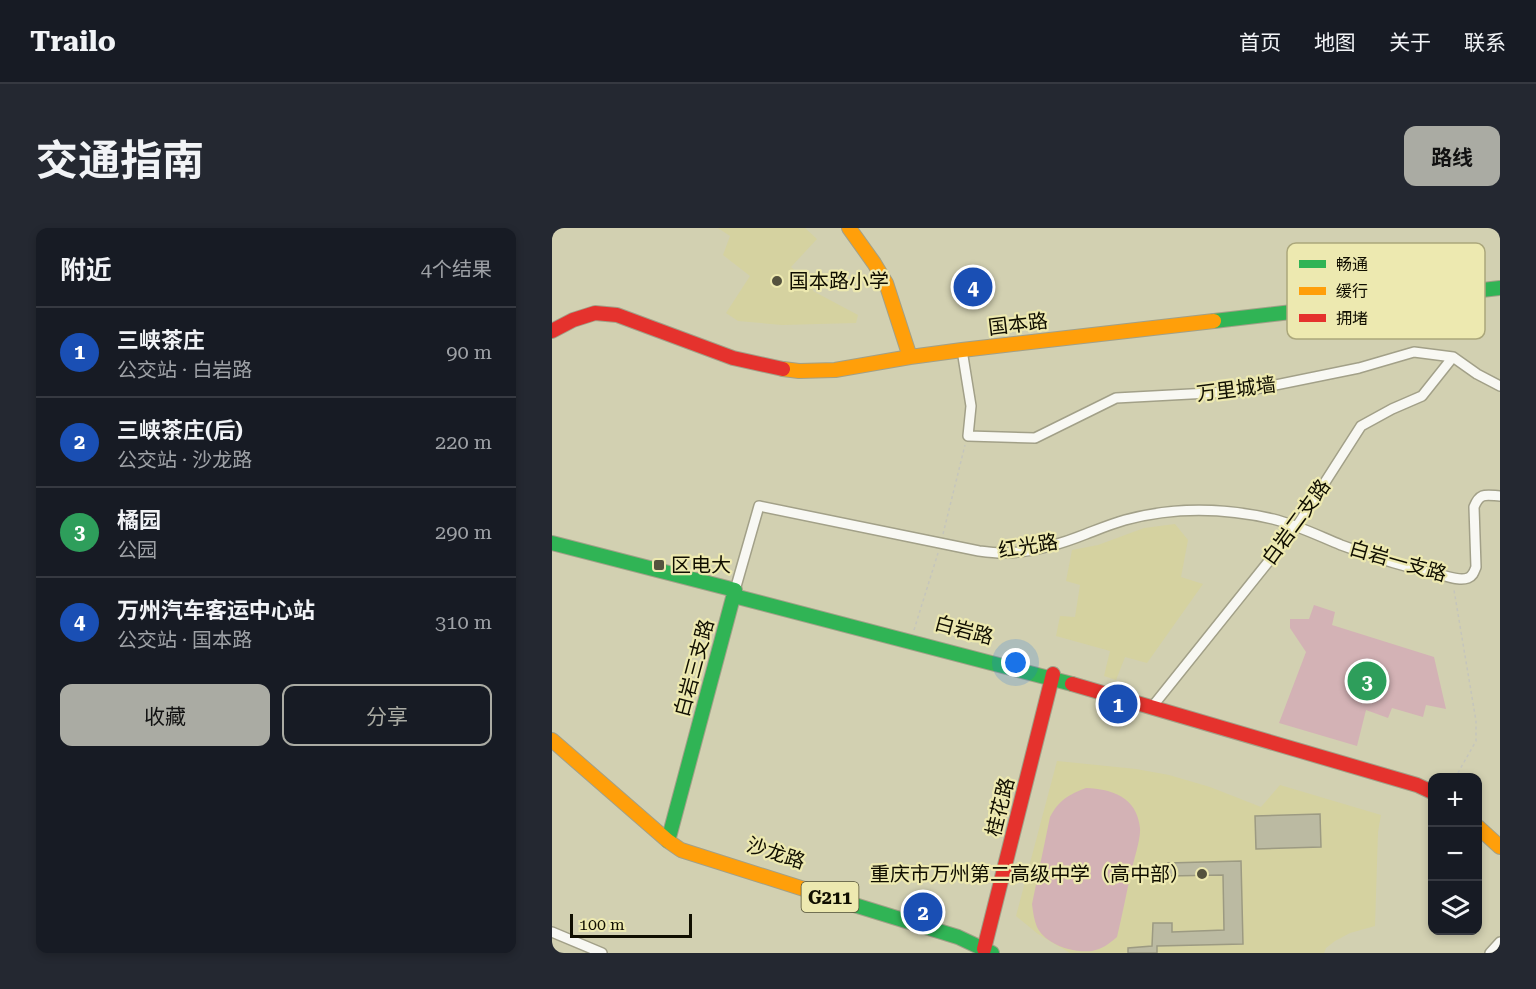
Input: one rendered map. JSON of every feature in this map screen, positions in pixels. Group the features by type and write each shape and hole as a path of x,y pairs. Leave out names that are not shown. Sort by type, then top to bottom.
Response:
{"main road":[{"path":"849,228 874,262 886,284 910,357"},
{"name":"国本路","path":"1485,290 1500,288"},
{"name":"国本路","path":"552,331 573,320 595,313 617,315 734,358 799,371 834,370 962,350 1287,313"},
{"name":"白岩路","path":"552,543 1053,676 1406,775 1428,783"},
{"name":"白岩三支路","path":"668,841 734,593"},
{"name":"桂花路","path":"992,949 1053,676"},
{"name":"白岩路","path":"1154,704 1428,790"},
{"name":"沙龙路","path":"552,740 681,850 992,949"},
{"path":"1482,823 1500,839"},
{"path":"1482,831 1500,847"}],"street":[{"path":"962,350 971,406 968,436"},
{"name":"万里城墙","path":"968,436 1035,438 1116,399 1246,391 1359,368 1414,352 1453,357 1477,374 1500,386"},
{"name":"白岩二支路","path":"1154,704 1297,526 1361,426 1422,396 1453,357"},
{"name":"白岩一支路","path":"1297,526 1342,545 1422,571 1460,579 1468,578 1474,574 1476,567 1474,507 1478,499 1485,495 1500,496"},
{"name":"红光路","path":"759,506 979,551 1002,553 1055,544 1135,518 1188,510 1245,514 1297,526"},
{"name":"白岩三支路","path":"734,593 759,506"},
{"path":"552,932 602,953"},
{"path":"1490,953 1500,942"}],"path":[{"path":"914,630 941,543 968,436"},
{"path":"1457,773 1476,741 1476,721 1454,590 1460,579"}],"shaded area":[{"name":"国本路小学","path":"718,228 805,228 817,239 791,267 814,287 813,291 858,315 856,323 782,325 738,321 726,313 750,276 723,255 730,236"},
{"path":"1175,524 1188,540 1181,577 1203,584 1147,663 1125,657 1116,680 1104,676 1110,651 1056,636 1060,616 1075,617 1080,585 1066,581 1072,550 1098,545 1144,528"},
{"path":"1314,605 1335,612 1332,625 1434,657 1446,709 1426,705 1423,717 1392,708 1388,718 1366,710 1357,746 1279,723 1306,652 1290,628 1290,619 1309,619"},
{"name":"重庆市万州第二高级中学（高中部）","path":"1057,761 1136,769 1169,775 1210,787 1261,807 1280,785 1381,815 1378,832 1375,926 1350,933 1335,941 1326,948 1324,953 1070,953 1038,934 1016,916"},
{"path":"1086,788 1114,793 1128,802 1138,817 1140,833 1117,937 1099,949 1077,951 1053,943 1041,933 1034,919 1032,904 1050,817 1065,799"}],"building":[{"path":"1320,814 1321,847 1256,849 1255,816"},
{"path":"1241,861 1243,944 1157,946 1157,953 1128,953 1128,948 1152,946 1153,923 1172,923 1172,932 1224,930 1223,875 1168,876 1168,863"}],"traffic: fast":[{"path":"1485,290 1500,288"},
{"path":"1214,321 1287,313"},
{"path":"552,543 735,590 668,841"},
{"path":"734,596 1072,684"},
{"path":"848,903 958,937 992,953"}],"traffic: slow":[{"path":"849,228 886,283 910,357"},
{"path":"783,369 835,370 962,350 1214,321"},
{"path":"552,740 681,850 848,903"},
{"path":"1482,831 1500,847"}],"traffic: jam":[{"path":"552,331 573,320 595,313 617,315 733,358 783,369"},
{"path":"984,949 1053,674"},
{"path":"1072,684 1428,790"}],"place":[{"name":"国本路小学","path":"777,281"},
{"name":"万州汽车客运中心站","path":"973,287"},
{"name":"区电大","path":"659,565"},
{"name":"橘园","path":"1367,681"},
{"name":"三峡茶庄","path":"1118,704"},
{"name":"重庆市万州第二高级中学（高中部）","path":"1202,874"},
{"name":"三峡茶庄(后)","path":"923,912"}]}
